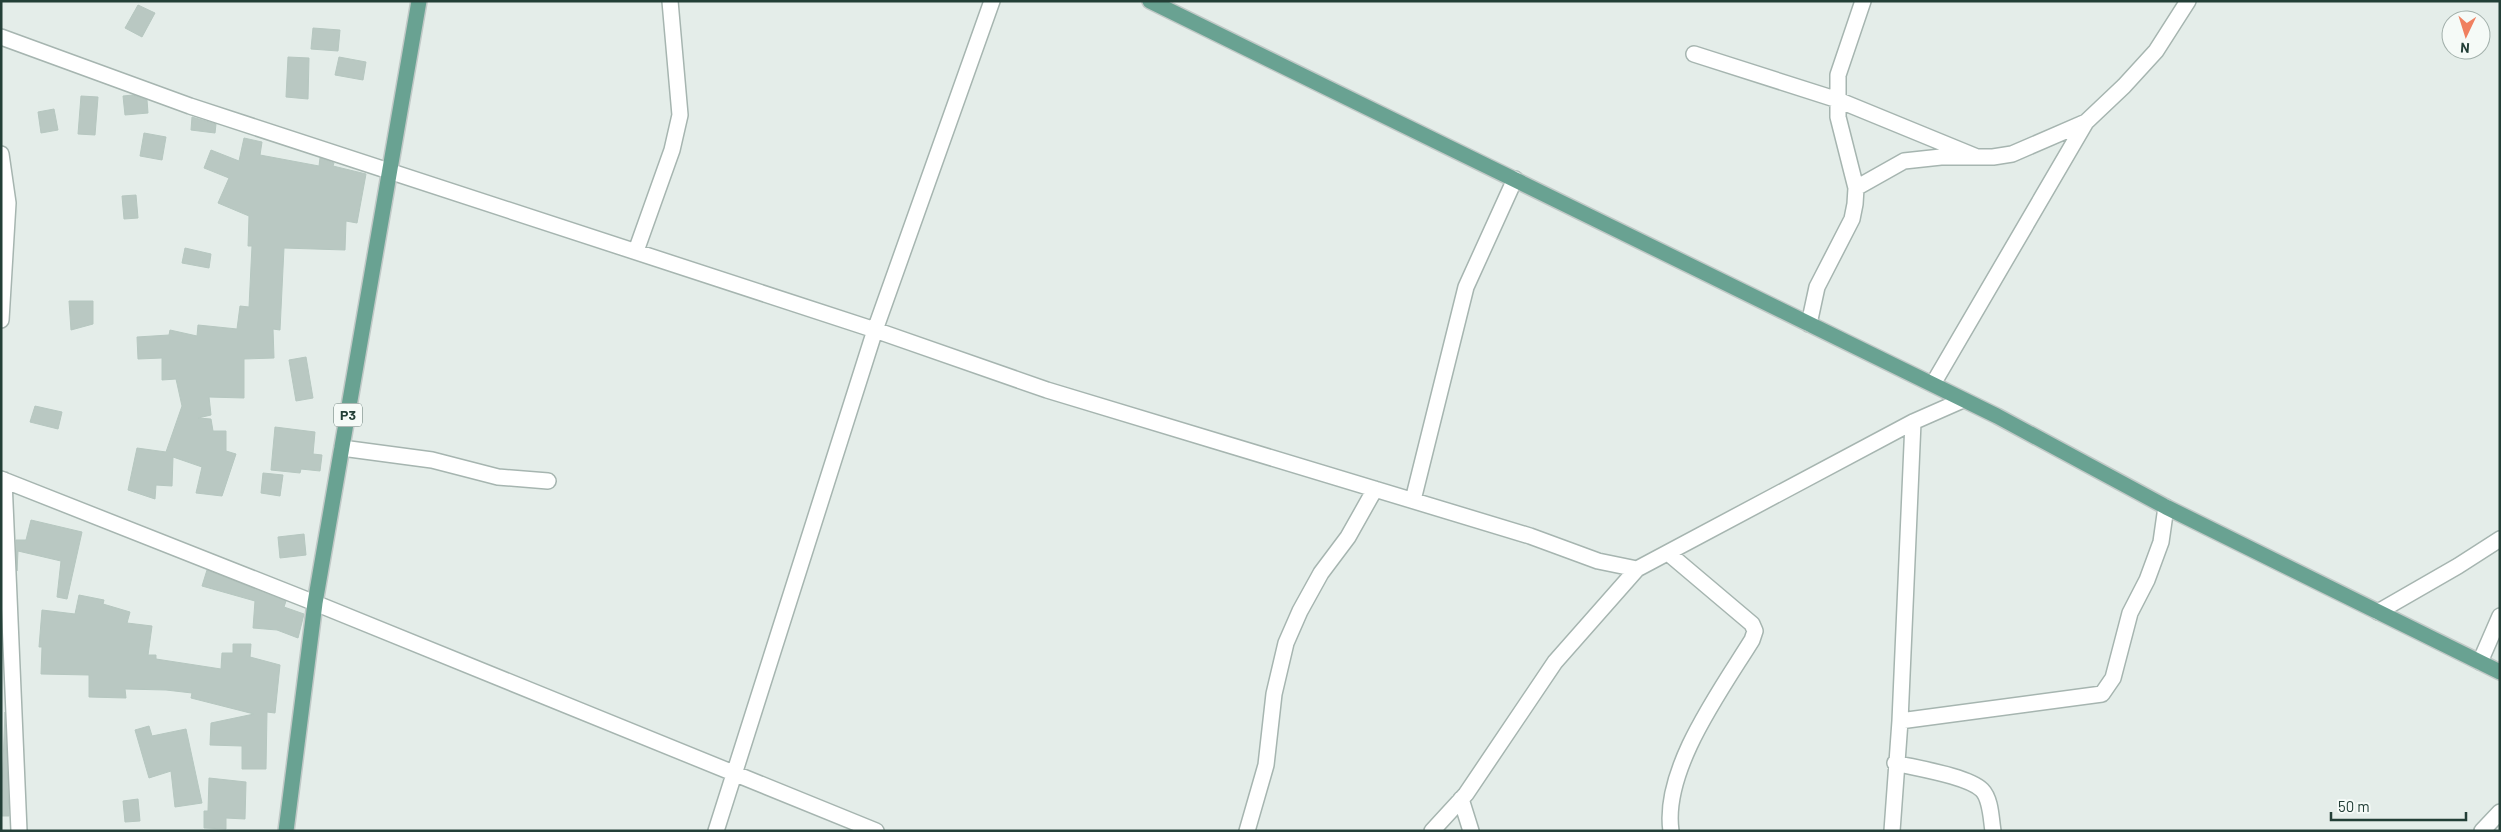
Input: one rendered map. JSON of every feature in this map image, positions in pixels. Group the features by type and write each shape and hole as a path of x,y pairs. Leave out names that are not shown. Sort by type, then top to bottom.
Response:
{"main road":[{"name":"P3","path":"286,831 315,604 419,1"},
{"path":"1150,1 1933,384 1997,416 2166,508 2500,672"}],"street":[{"path":"636,251 672,150 680,116 670,1"},
{"path":"716,831 733,772 875,330 992,1"},
{"path":"1809,324 1818,287 1852,219 1856,188 1838,118 1838,75 1864,1"},
{"path":"1933,384 2086,122 2124,86 2156,51 2188,1"},
{"path":"1,37 190,106 875,330 1047,390 1530,536 1598,561 1637,569"},
{"path":"1694,54 1838,100 1977,157"},
{"path":"1856,188 1904,162 1941,156 1977,157 2012,154 2086,122"},
{"path":"1,154 8,203 1,320"},
{"path":"1413,500 1466,287 1515,179"},
{"path":"1432,831 1461,799 1555,662 1637,569 1913,422 1963,400"},
{"path":"1892,831 1895,763 1900,721 1913,422"},
{"path":"342,448 432,460 498,477 548,481"},
{"path":"20,831 2,480 315,604 876,831"},
{"path":"1247,831 1266,765 1274,694 1286,643 1316,580 1348,537 1375,489"},
{"path":"1900,721 2102,694 2113,678 2130,613 2147,580 2161,542 2166,508"},
{"path":"2378,612 2458,566 2500,539"},
{"path":"1668,553 1752,624 1755,630 1752,640 1691,741 1669,811 1671,831"},
{"path":"2480,662 2500,616"},
{"path":"1895,763 1962,780 1982,790 1988,800 1993,831"},
{"path":"1461,799 1471,831"},
{"path":"2482,831 2500,812"}],"building":[{"path":"138,5 155,13 142,37 125,28"},
{"path":"313,28 340,30 338,51 311,49"},
{"path":"288,57 309,58 308,99 286,97"},
{"path":"339,57 366,62 363,80 335,75"},
{"path":"133,95 147,100 148,113 125,115 123,96"},
{"path":"81,96 98,97 95,135 78,134"},
{"path":"54,109 58,130 41,133 38,112"},
{"path":"192,117 216,124 215,133 191,130"},
{"path":"144,133 166,137 162,160 140,156"},
{"path":"244,138 262,142 260,155 319,166 320,158 334,163 333,166 366,174 357,223 346,221 345,250 284,248 280,330 273,329 274,358 244,359 244,398 209,397 211,415 198,418 211,419 213,431 226,431 226,451 236,454 222,496 196,493 202,467 173,457 172,486 156,485 155,499 128,490 137,448 166,452 182,406 176,379 162,380 162,358 138,359 137,337 169,335 170,330 197,336 198,325 237,329 240,306 249,307 252,246 248,246 249,216 218,203 229,178 204,168 211,150 239,161"},
{"path":"136,195 138,218 124,219 122,196"},
{"path":"185,248 211,254 209,268 182,263"},
{"path":"69,301 93,301 93,324 71,330"},
{"path":"306,357 313,398 296,401 289,360"},
{"path":"35,406 62,412 58,429 30,422"},
{"path":"275,427 315,432 313,454 322,455 320,471 301,469 300,473 271,470"},
{"path":"263,473 283,475 280,496 261,493"},
{"path":"31,520 82,532 67,599 57,597 61,561 18,551 17,571 16,540 26,540"},
{"path":"304,534 306,555 280,558 278,537"},
{"path":"207,570 286,601 284,607 304,614 298,638 277,630 253,628 255,601 202,586"},
{"path":"79,595 104,600 103,604 130,612 127,623 152,626 148,655 156,655 156,659 221,669 222,653 233,653 233,644 251,644 250,657 280,665 275,713 267,712 266,769 242,769 242,746 210,745 211,723 254,714 191,698 192,693 166,690 125,689 126,698 89,697 89,675 41,674 42,647 39,647 42,610 75,614"},
{"path":"5,712 9,816 1,816"},
{"path":"149,726 152,736 186,729 202,803 175,807 171,771 149,778 135,730"},
{"path":"209,778 246,782 245,819 226,818 226,829 204,828 204,811 208,811"},
{"path":"138,799 140,821 125,822 123,801"}]}
